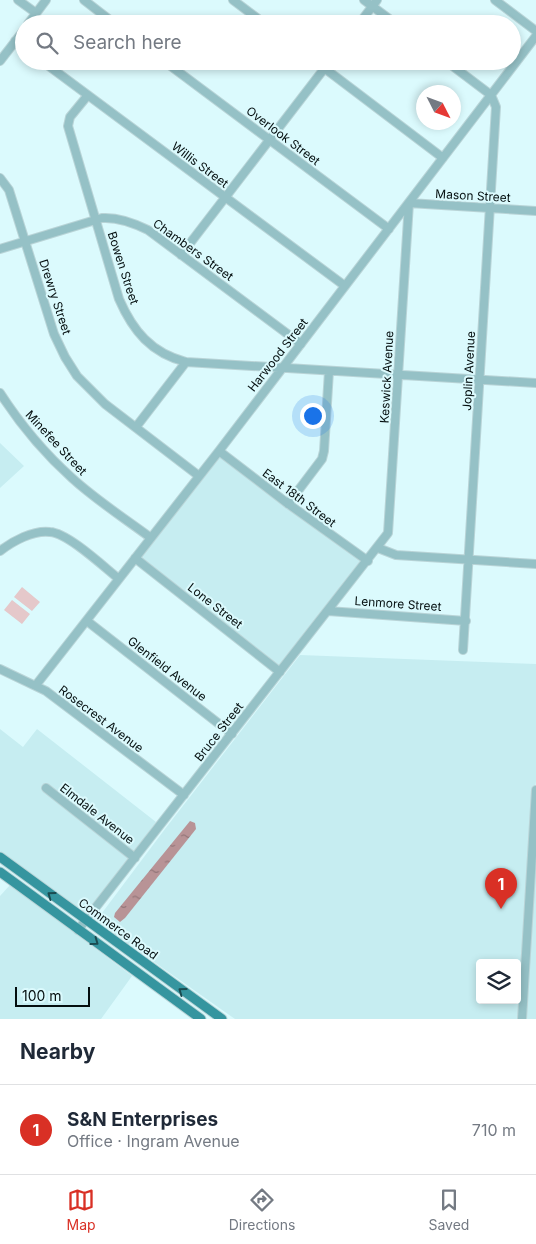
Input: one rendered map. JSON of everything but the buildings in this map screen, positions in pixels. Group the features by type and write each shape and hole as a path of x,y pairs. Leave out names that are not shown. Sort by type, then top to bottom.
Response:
{"main road":[{"name":"Commerce Road","path":"0,857 222,1019"},
{"name":"Commerce Road","path":"0,872 201,1019"}],"street":[{"path":"18,0 36,13 46,0"},
{"path":"84,0 103,15"},
{"path":"233,0 253,15"},
{"path":"364,0 374,3 387,15"},
{"path":"495,0 515,15"},
{"path":"365,15 374,3"},
{"path":"521,20 536,31"},
{"name":"Harwood Street","path":"521,56 536,36"},
{"path":"0,61 15,41"},
{"name":"Willis Street","path":"54,70 345,286"},
{"name":"Overlook Street","path":"176,70 389,229"},
{"path":"181,255 322,70"},
{"path":"327,70 443,158"},
{"path":"458,70 491,95"},
{"name":"Harwood Street","path":"36,686 510,70"},
{"name":"Bowen Street","path":"88,95 70,117 68,126 119,299 131,323 150,344 186,362 536,383"},
{"name":"Joplin Avenue","path":"463,650 496,107 491,95"},
{"name":"Drewry Street","path":"0,178 7,186 50,323 65,357 77,376 91,391 199,476"},
{"name":"Mason Street","path":"408,204 536,211"},
{"name":"Keswick Avenue","path":"378,548 389,531 408,204"},
{"name":"Chambers Street","path":"0,249 95,219 110,218 140,226 301,344"},
{"path":"136,427 186,362"},
{"path":"288,504 322,460 329,371"},
{"name":"Minefee Street","path":"0,393 22,426 66,473 151,538"},
{"name":"East 18th Street","path":"219,450 288,504 368,561"},
{"path":"0,551 17,540 34,534 49,532 64,536 119,579"},
{"path":"378,548 396,555 536,564"},
{"name":"Bruce Street","path":"78,930 378,548"},
{"name":"Lone Street","path":"136,558 280,672"},
{"name":"Lenmore Street","path":"328,611 466,621"},
{"name":"Glenfield Avenue","path":"87,621 232,734"},
{"name":"Rosecrest Avenue","path":"0,669 46,692 184,795"},
{"name":"Elmdale Avenue","path":"46,788 135,858"},
{"path":"522,1019 533,896 536,790"}],"shaded area":[{"path":"0,443 24,466 0,488"},
{"path":"219,451 366,562 280,672 135,558"},
{"path":"22,587 40,602 32,611 14,597"},
{"path":"12,600 30,614 22,624 4,610"},
{"path":"300,655 536,664 536,781 533,812 536,813 536,1019 235,1019 96,921"},
{"path":"0,729 23,747 37,729 156,822 87,914 0,851"},
{"path":"10,885 132,976 101,1019 0,1019 0,896"}],"water":[{"path":"190,821 195,823 196,829 120,922 114,917 115,913"}],"place":[{"name":"S&N Enterprises","path":"501,909"}]}
